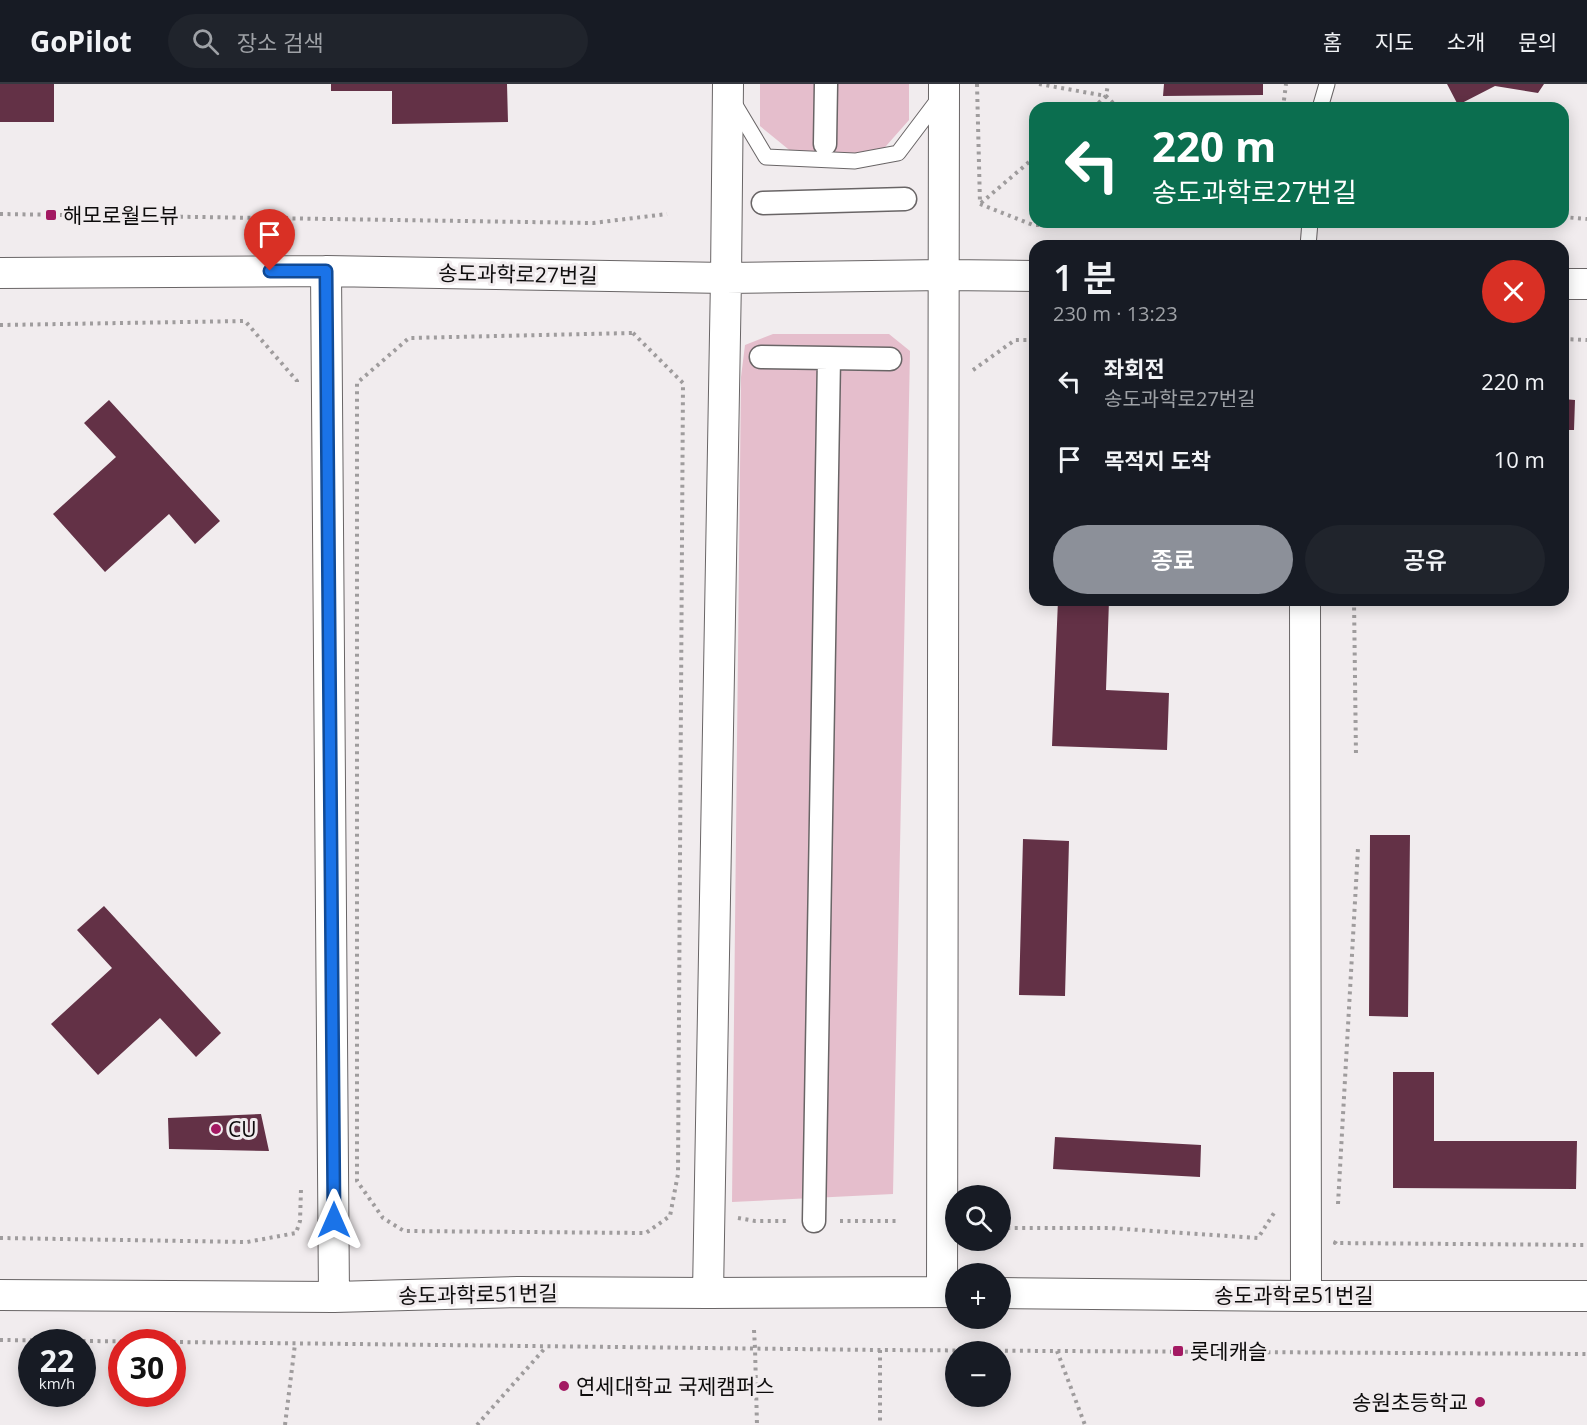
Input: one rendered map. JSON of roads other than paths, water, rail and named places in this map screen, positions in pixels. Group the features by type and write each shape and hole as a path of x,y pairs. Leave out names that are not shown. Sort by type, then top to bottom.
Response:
{"street":[{"path":"825,144 826,84"},
{"path":"708,1293 728,88"},
{"path":"944,88 949,1263"},
{"path":"763,203 905,199"},
{"path":"326,271 334,1297"},
{"name":"송도과학로27번길","path":"0,273 326,271 726,278 1029,276"},
{"path":"1569,284 1587,284"},
{"path":"761,357 890,359"},
{"path":"814,1221 829,358"},
{"path":"1305,606 1306,1296"},
{"name":"송도과학로51번길","path":"0,1295 334,1297 518,1292 945,1292"},
{"name":"송도과학로51번길","path":"1011,1293 1587,1296"}],"lane":[{"path":"1322,102 1327,84"},
{"path":"728,88 766,158 855,160 898,153 944,88"}],"place":[{"name":"해모로월드뷰","path":"51,215"},
{"name":"CU","path":"216,1129"},
{"name":"롯데캐슬","path":"1178,1351"},
{"name":"연세대학교 국제캠퍼스","path":"564,1386"},
{"name":"송원초등학교","path":"1480,1402"}]}
